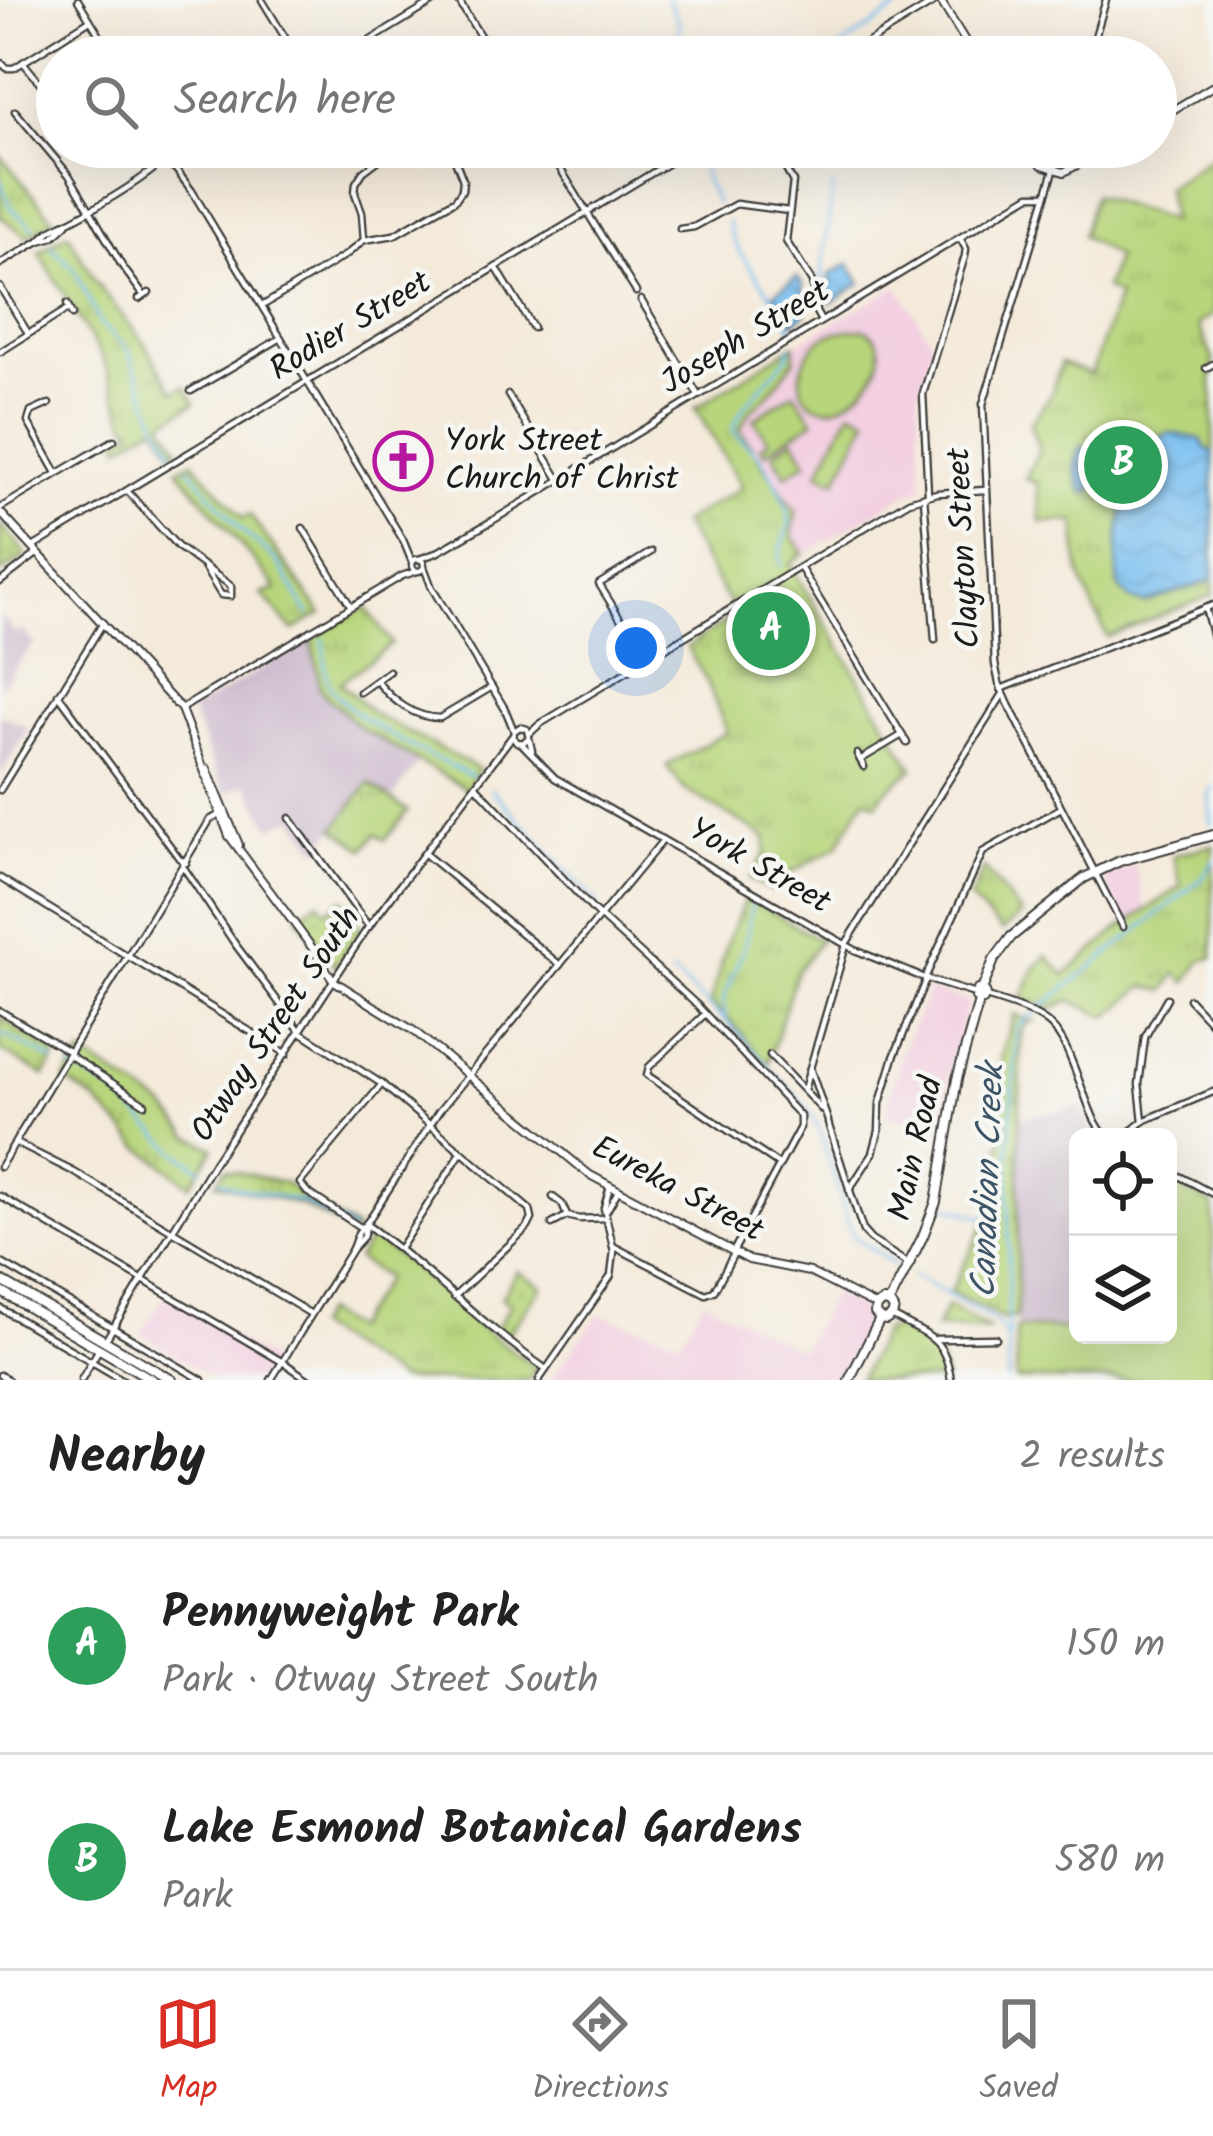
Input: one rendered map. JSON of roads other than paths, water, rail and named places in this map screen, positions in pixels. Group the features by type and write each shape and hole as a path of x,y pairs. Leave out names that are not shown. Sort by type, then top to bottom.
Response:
{"main road":[{"name":"Main Road","path":"889,1303 936,1202 959,1068 994,960 1011,937 1094,872 1213,836"},
{"path":"0,1280 153,1380"},
{"path":"0,1291 172,1380"},
{"path":"889,1303 892,1316 880,1319 876,1306 889,1303"},
{"path":"849,1380 880,1319"}],"street":[{"path":"78,0 100,36"},
{"path":"262,0 284,36"},
{"path":"378,36 437,0"},
{"path":"458,0 481,36"},
{"path":"879,36 939,0 962,36"},
{"path":"1095,36 1106,0"},
{"path":"67,36 91,21"},
{"path":"0,62 10,69 36,54"},
{"path":"23,62 36,78"},
{"path":"1177,107 1213,86"},
{"path":"15,111 36,136"},
{"path":"63,168 144,296"},
{"path":"0,264 55,236 155,168"},
{"path":"145,176 169,168"},
{"path":"173,168 192,190"},
{"path":"183,168 415,560 402,576"},
{"path":"364,240 355,186 368,168"},
{"path":"262,306 364,240 394,235 459,195 463,178 459,168"},
{"path":"561,168 636,292"},
{"name":"Rodier Street","path":"0,582 36,550 127,491 659,168"},
{"path":"785,168 793,181 786,241 813,283 821,321"},
{"path":"1048,168 1074,168"},
{"name":"Clayton Street","path":"1055,168 983,404 995,664 1002,691 1123,927"},
{"name":"Joseph Street","path":"415,560 436,553 1018,202 1034,193 1045,199"},
{"path":"680,229 697,226 736,204 789,212"},
{"path":"935,640 923,394 965,256 960,237"},
{"path":"496,268 532,328"},
{"path":"0,287 28,333"},
{"path":"641,300 698,395"},
{"path":"0,352 69,309"},
{"path":"191,391 281,338"},
{"path":"508,395 559,479"},
{"path":"49,404 29,413 28,422 57,472"},
{"path":"0,510 114,440"},
{"name":"Otway Street South","path":"81,1380 369,927 506,747 909,501 986,490"},
{"path":"127,491 173,543 231,586 230,596 220,595 204,567"},
{"name":"Eureka Street","path":"0,510 181,709 222,816 248,861 335,980 414,1030 574,1164 610,1186 753,1262 809,1271 876,1306"},
{"path":"303,528 351,606"},
{"path":"646,660 599,584 651,552"},
{"name":"Joseph Street","path":"417,571 436,553"},
{"name":"York Street","path":"432,588 424,566 415,560 412,569 432,588 534,756 551,776 846,945 1050,1023 1100,1128"},
{"path":"800,567 907,743"},
{"path":"181,709 417,571"},
{"path":"804,1090 846,945 1002,691 1209,607 1213,637"},
{"path":"0,790 103,623"},
{"path":"360,692 389,671"},
{"path":"377,681 392,700 432,719 492,687"},
{"path":"58,694 301,1032 382,1084 528,1207 532,1220 524,1232 454,1297"},
{"path":"860,760 902,735"},
{"path":"476,786 600,916 705,1013 801,1119 711,1293 704,1294 613,1246"},
{"path":"849,1190 873,1154 880,1131 880,1103 896,1051 985,850 1061,808"},
{"path":"0,1167 205,832 222,816"},
{"path":"290,818 369,927"},
{"path":"271,1380 429,1124 664,840"},
{"path":"424,854 560,964"},
{"path":"0,878 287,1054"},
{"path":"1143,1121 1139,1081 1145,1035 1168,998"},
{"path":"1189,1000 1213,1025"},
{"path":"0,1011 145,1105"},
{"path":"705,1013 646,1073 779,1165"},
{"path":"770,1055 828,1121"},
{"path":"810,1068 865,1235 908,1264"},
{"path":"382,1084 300,1183 308,1193 400,1249 489,1328 547,1369"},
{"path":"1135,1128 1213,1092"},
{"path":"16,1142 311,1314"},
{"path":"0,1148 9,1153"},
{"path":"400,1249 462,1152"},
{"path":"1177,1175 1213,1195"},
{"path":"539,1380 607,1284 613,1268 604,1207 610,1186"},
{"path":"605,1217 619,1191"},
{"path":"0,1196 309,1380"},
{"path":"553,1196 567,1216"},
{"path":"552,1224 567,1216 605,1217"},
{"path":"0,1262 202,1380"},
{"path":"0,1308 123,1380"},
{"path":"892,1316 943,1349 951,1380"},
{"path":"933,1339 996,1338"},
{"path":"0,1375 8,1380"}],"water":[{"path":"849,264 861,283 831,303 829,275"},
{"path":"797,277 803,285 806,313 794,323 773,294"},
{"path":"1171,433 1201,439 1213,453 1213,580 1145,603 1131,600 1119,587 1118,544 1126,485 1152,442"},
{"path":"1087,447 1098,480 1090,492 1082,491 1076,469 1080,448"}],"waterway":[{"path":"668,0 680,25 678,36"},
{"path":"858,36 910,0"},
{"path":"703,168 716,203"},
{"path":"0,180 10,207 34,228"},
{"path":"822,305 833,185"},
{"path":"728,222 739,250 791,329"},
{"path":"51,246 74,269 100,323 128,350 173,450"},
{"path":"781,566 789,524 785,504 760,457 733,429 743,408 788,356 790,347"},
{"path":"188,467 240,529 277,561 309,615"},
{"path":"323,639 328,680 341,699 394,737 471,776"},
{"name":"Canadian Creek","path":"1212,825 1209,794 1213,787"},
{"path":"491,789 598,905"},
{"name":"Canadian Creek","path":"1008,1380 1009,1148 1017,1027 1203,878 1213,860"},
{"path":"725,1017 723,999 745,945 752,904"},
{"path":"672,973 727,1022 807,1108 819,1128 853,1236 896,1266"},
{"path":"0,1033 53,1060"},
{"path":"72,1068 112,1090 201,1169"},
{"path":"219,1180 305,1203 352,1230"},
{"path":"946,1206 990,1219 1000,1236"},
{"path":"913,1276 987,1316 1006,1336"}],"place":[{"name":"York Street Church of Christ","path":"403,461"},
{"name":"Lake Esmond Botanical Gardens","path":"1123,465"},
{"name":"Pennyweight Park","path":"771,631"}]}
